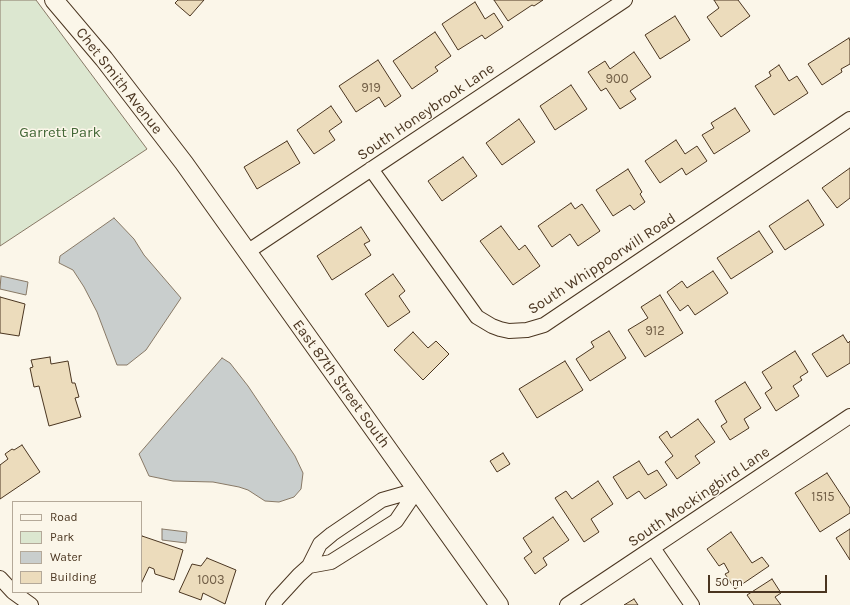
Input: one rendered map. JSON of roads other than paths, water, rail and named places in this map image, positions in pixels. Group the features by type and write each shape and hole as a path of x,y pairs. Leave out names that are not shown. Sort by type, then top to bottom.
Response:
{"street":[{"name":"Chet Smith Avenue","path":"54,0 104,59 184,163"},
{"name":"South Honeybrook Lane","path":"247,252 624,0"},
{"name":"South Whippoorwill Road","path":"371,169 477,317 500,329 513,331 527,330 544,325 850,119"},
{"name":"East 87th Street South","path":"184,163 499,605"},
{"name":"South Mockingbird Lane","path":"567,605 849,418"},
{"path":"309,566 331,562 396,521 416,490"},
{"path":"273,605 290,584 309,566 320,544 332,534 382,500 416,490"},
{"path":"653,548 692,605"},
{"path":"0,578 12,591"},
{"path":"14,593 31,605"}],"water":[{"path":"114,218 134,239 144,255 181,298 146,350 127,365 117,365 97,312 84,287 73,270 59,263 60,256"},
{"path":"1,276 28,282 26,295 0,289"},
{"path":"222,358 230,363 248,386 295,456 303,473 301,489 294,497 279,502 265,501 248,490 239,487 213,482 173,481 149,476 139,454"},
{"path":"162,529 187,532 186,543 162,540"}],"park label":[{"name":"Garrett Park","path":"60,133"}]}
